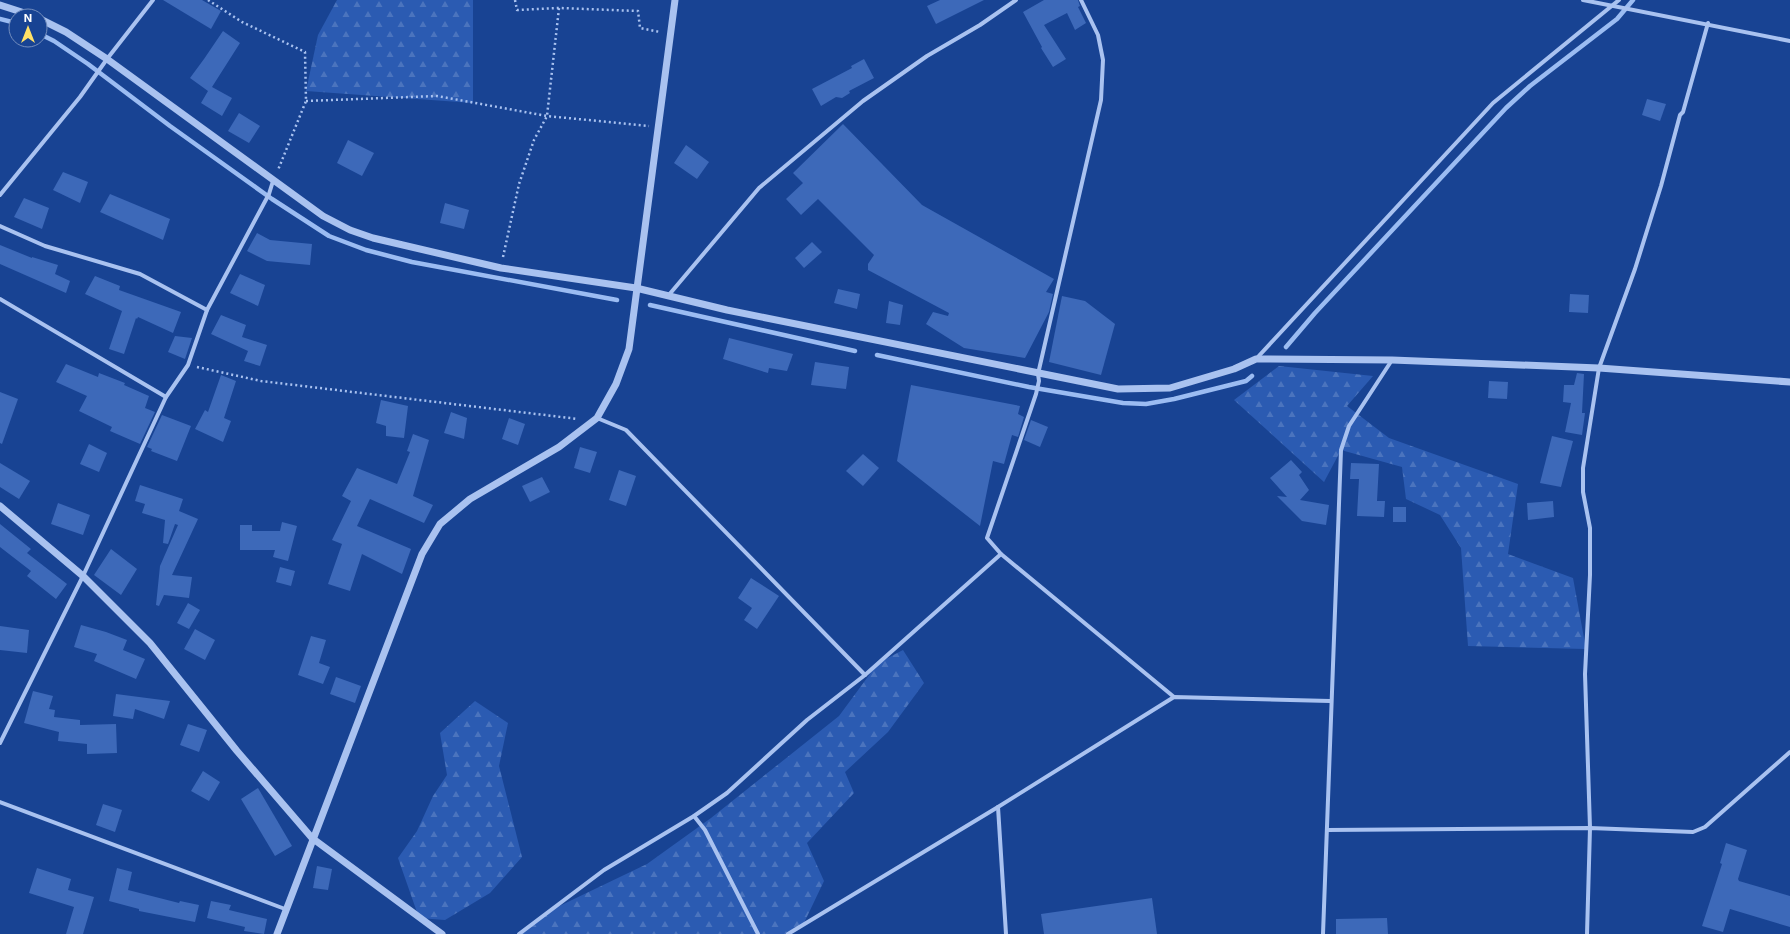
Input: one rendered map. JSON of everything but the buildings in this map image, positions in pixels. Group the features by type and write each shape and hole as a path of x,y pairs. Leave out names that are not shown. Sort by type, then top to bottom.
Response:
{"street":[{"path":"0,195 80,97 107,59 153,0"},
{"path":"277,934 285,908 422,554 440,524 470,499 560,447 597,418 616,384 629,349 675,0"},
{"path":"668,296 759,188 863,101 927,56 980,25 1016,0"},
{"path":"1081,0 1098,35 1103,60 1101,100 1038,377 1036,394 987,538 1001,554 1174,697"},
{"path":"1584,0 1790,41"},
{"path":"48,22 66,32 107,59 323,216 350,230 381,240 501,268 636,288 727,310 1038,377 1118,389 1170,388 1234,369 1256,359 1493,103 1614,6 1619,0"},
{"path":"1587,934 1590,828 1585,674 1590,575 1590,528 1583,492 1583,468 1600,368 1635,268 1661,186 1680,115 1683,112 1708,24"},
{"path":"0,743 83,576 166,397 188,365 207,310 268,194 273,181"},
{"path":"0,226 45,246 140,274 207,310"},
{"path":"0,299 166,397"},
{"path":"1256,359 1392,360 1600,368 1790,382"},
{"path":"1323,934 1330,701 1341,450 1349,426 1392,360"},
{"path":"597,418 626,430 865,675"},
{"path":"0,506 83,576 150,643 237,751 312,838 442,934"},
{"path":"519,934 604,870 694,816 727,793 807,720 865,675 1001,554"},
{"path":"788,934 998,807 1174,697 1330,701"},
{"path":"1327,830 1590,828 1693,832 1705,827 1790,752"},
{"path":"0,802 285,908"},
{"path":"998,807 1006,934"},
{"path":"694,816 705,830 758,934"}],"path":[{"path":"208,0 242,22 305,52 306,101 273,181"},
{"path":"515,0 516,10 559,8 638,11 640,28 670,34"},
{"path":"501,268 519,184 534,140 546,116 559,8"},
{"path":"306,101 437,96 546,116 658,127"},
{"path":"188,365 261,381 574,419 597,418"}],"green space":[{"path":"337,0 473,0 473,103 306,91 318,35"},
{"path":"1279,366 1373,376 1347,406 1389,438 1518,484 1508,554 1573,578 1586,649 1468,646 1461,548 1440,515 1406,499 1402,467 1341,450 1324,482 1234,400"},
{"path":"903,650 924,683 888,732 845,772 854,793 807,843 824,881 803,925 788,934 517,934 549,911 647,864 711,818 839,716 878,663"},
{"path":"475,701 508,723 499,766 522,857 490,893 445,920 419,918 398,858 417,831 433,796 447,775 440,733"}],"waterway":[{"path":"1286,347 1315,313 1506,108 1530,86 1617,19 1633,0"},
{"path":"0,19 8,21"},
{"path":"48,38 88,64 170,126 272,199 329,236 366,250 412,262 617,300"},
{"path":"650,305 855,351"},
{"path":"877,355 1029,387 1123,403 1146,404 1174,399 1246,381 1252,376"}]}
